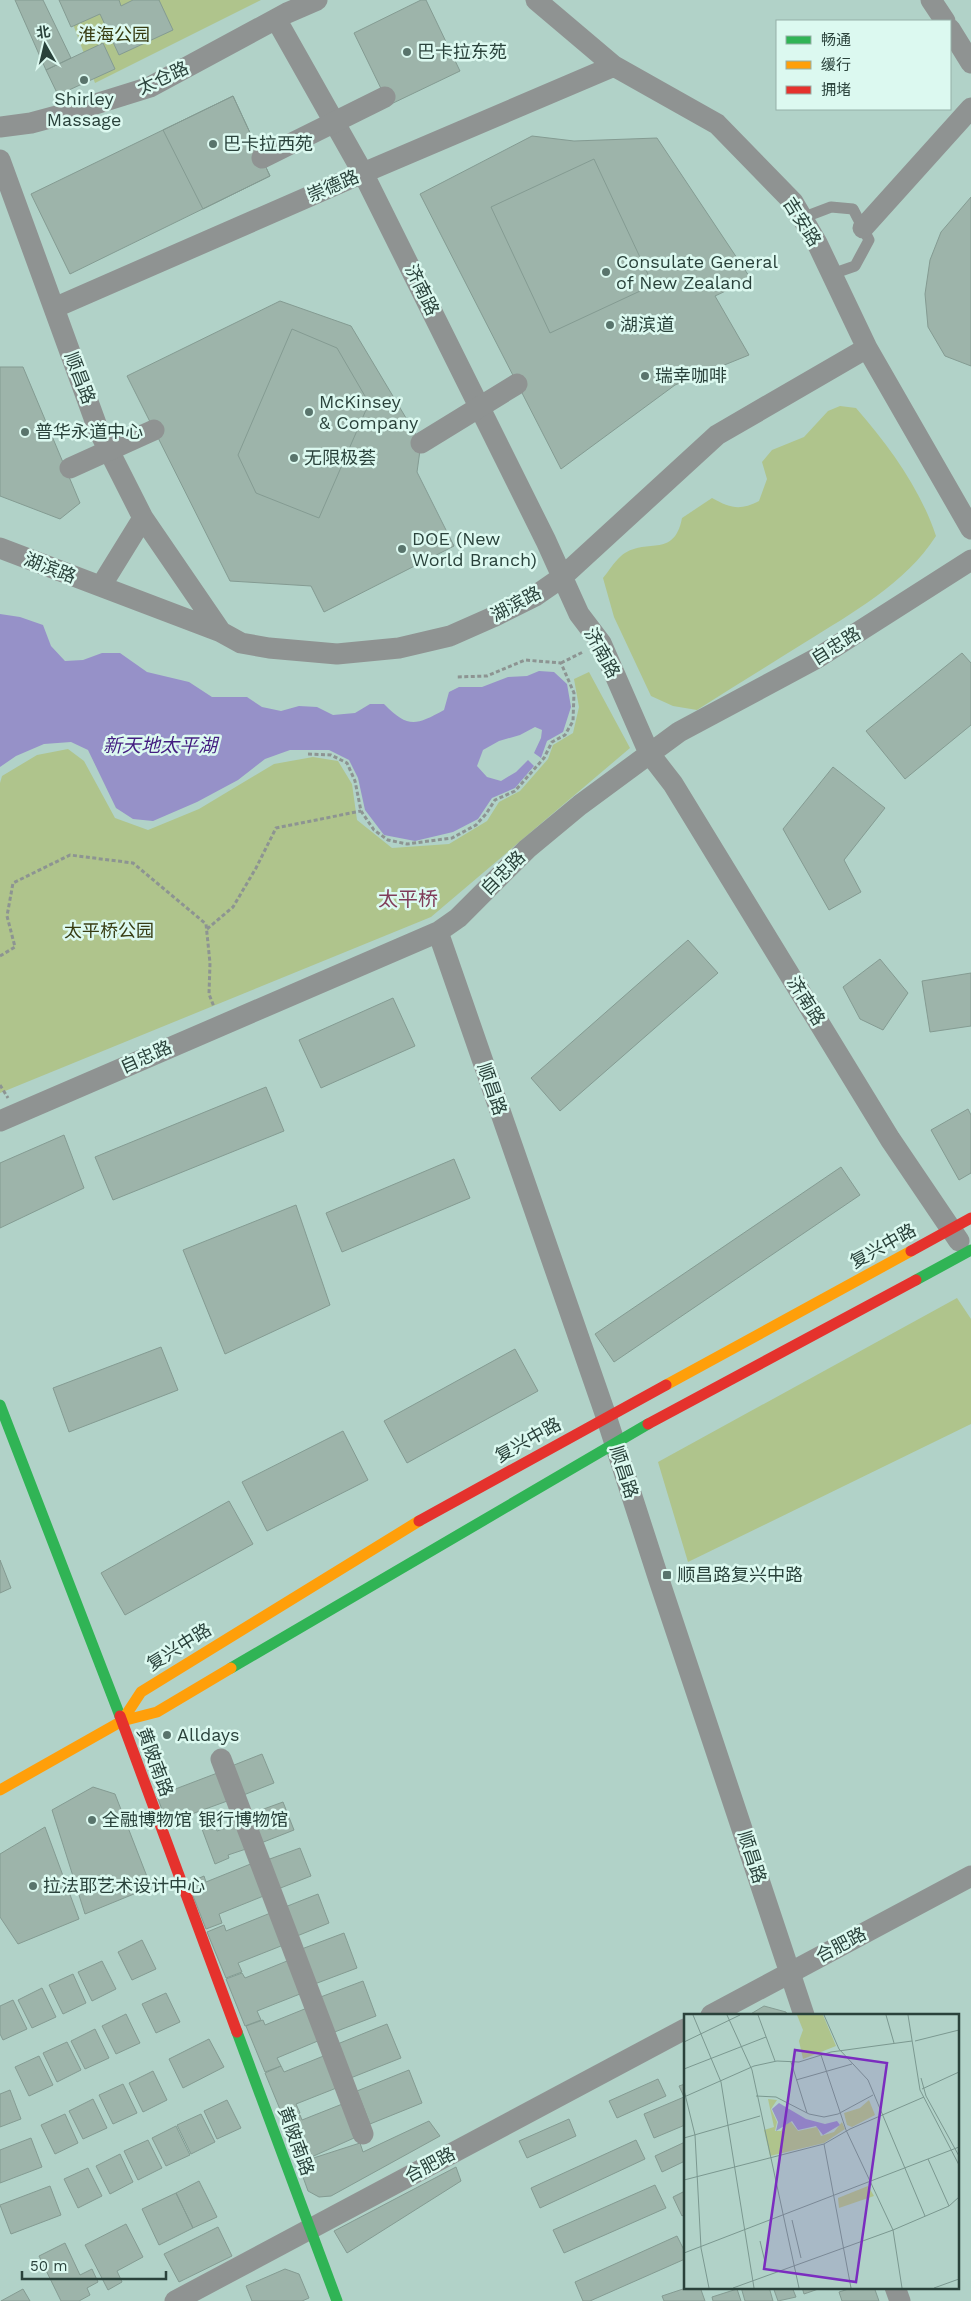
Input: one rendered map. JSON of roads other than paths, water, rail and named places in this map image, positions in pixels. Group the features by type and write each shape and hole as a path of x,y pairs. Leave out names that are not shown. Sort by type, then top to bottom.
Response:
{"main road":[{"name":"复兴中路","path":"122,1722 142,1692 192,1659 430,1515 606,1416 971,1218"},
{"name":"复兴中路","path":"0,1790 122,1722 157,1712 615,1442 969,1255"},
{"name":"黄陂南路","path":"0,1404 122,1722 337,2301"}],"street":[{"name":"太仓路","path":"0,127 31,123 150,87 317,0"},
{"name":"吉安路","path":"536,0 614,66 718,124 793,202 832,274 867,348 971,529"},
{"path":"931,0 948,20"},
{"name":"济南路","path":"276,20 363,173 546,540 561,578 579,614 601,643 649,753 673,784 890,1139 969,1255"},
{"path":"955,29 971,62"},
{"name":"崇德路","path":"54,308 614,66"},
{"path":"262,158 385,97"},
{"path":"863,228 971,108"},
{"name":"顺昌路","path":"0,160 98,429 143,518 221,632"},
{"name":"湖滨路","path":"0,548 221,632 241,643 269,648 337,654 399,648 458,632 535,596 561,578 717,435 867,348"},
{"path":"421,443 517,384"},
{"path":"70,468 154,430"},
{"path":"101,586 143,518"},
{"name":"自忠路","path":"0,1121 221,1024 438,932 458,918 527,849 678,732 819,657 971,560"},
{"name":"顺昌路","path":"438,932 615,1442 804,2014"},
{"path":"221,1759 363,2134"},
{"name":"合肥路","path":"713,2014 971,1876"},
{"name":"合肥路","path":"175,2301 684,2030"},
{"path":"895,2288 900,2301"}],"lane":[{"path":"802,218 830,207 853,209 869,240 855,266 832,274"}],"water":[{"name":"新天地太平湖","path":"0,614 20,617 43,625 51,646 65,661 83,660 102,653 120,653 147,672 189,682 212,697 247,697 262,707 281,711 299,706 317,707 333,715 355,713 370,704 384,704 406,721 419,721 444,710 449,692 459,687 482,687 508,677 527,676 539,671 554,672 567,684 571,707 563,732 547,741 541,758 534,753 541,738 542,730 535,727 520,735 499,741 483,750 477,766 487,777 501,781 516,772 528,760 534,766 515,788 492,798 478,819 453,832 415,841 384,835 365,810 358,778 349,760 329,750 290,750 265,759 238,780 197,802 153,821 133,819 116,808 88,750 71,742 44,744 16,756 0,767"}],"place":[{"name":"巴卡拉东苑","path":"407,52"},
{"name":"Shirley Massage","path":"84,80"},
{"name":"巴卡拉西苑","path":"213,144"},
{"name":"Consulate General of New Zealand","path":"606,272"},
{"name":"湖滨道","path":"610,325"},
{"name":"瑞幸咖啡","path":"645,376"},
{"name":"McKinsey & Company","path":"309,412"},
{"name":"普华永道中心","path":"25,432"},
{"name":"无限极荟","path":"294,458"},
{"name":"DOE (New World Branch)","path":"402,549"},
{"name":"顺昌路复兴中路","path":"667,1575"},
{"name":"Alldays","path":"167,1735"},
{"name":"全融博物馆 银行博物馆","path":"92,1820"},
{"name":"拉法耶艺术设计中心","path":"33,1886"}],"district":[{"name":"太平桥","path":"408,899"}],"park label":[{"name":"淮海公园","path":"114,35"},
{"name":"太平桥公园","path":"109,931"}]}
